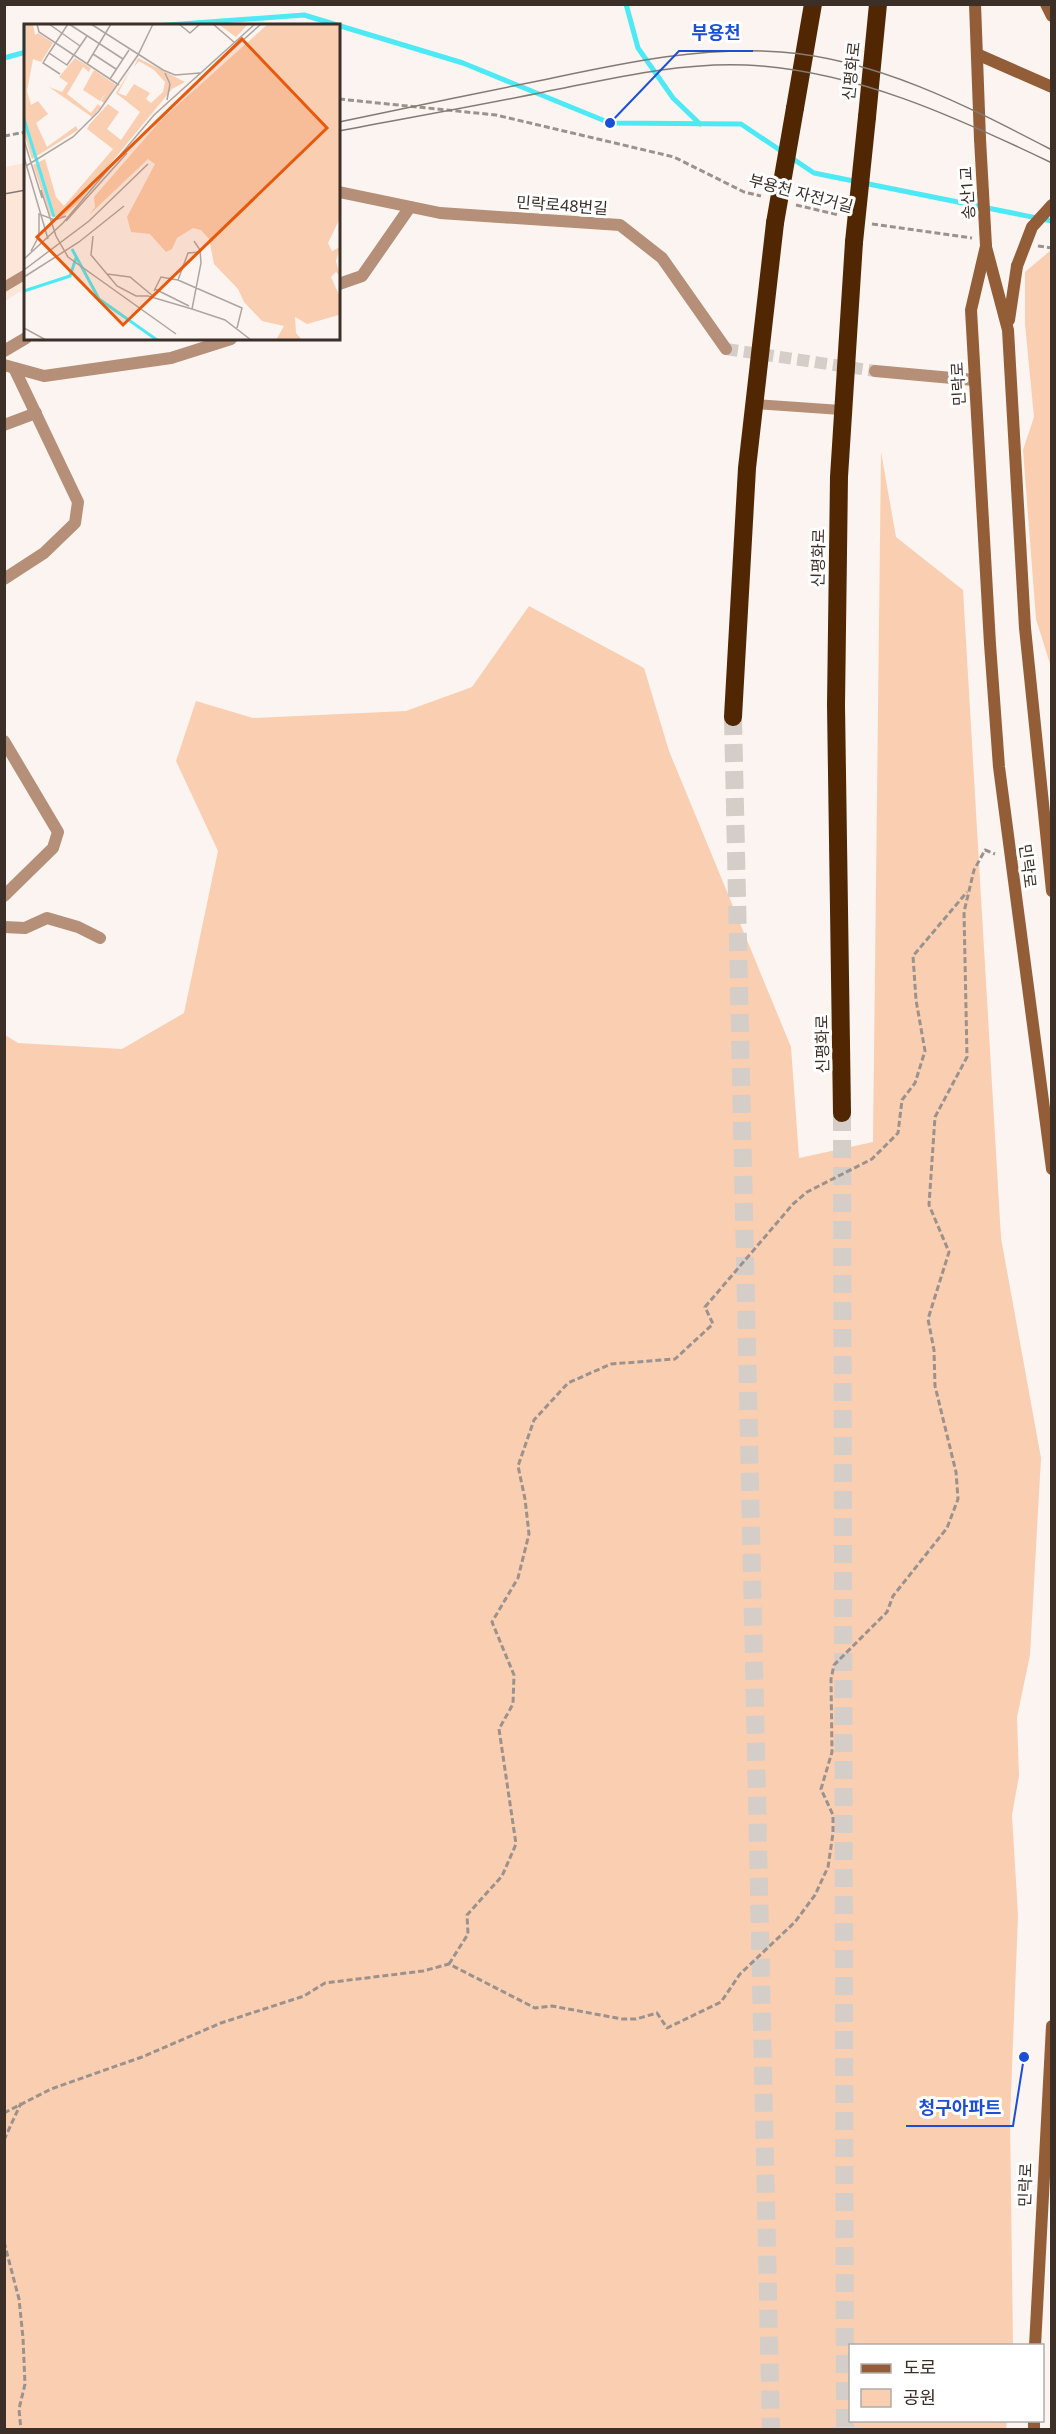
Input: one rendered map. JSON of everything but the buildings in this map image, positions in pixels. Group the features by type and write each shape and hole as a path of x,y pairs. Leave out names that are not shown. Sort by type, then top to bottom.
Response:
{"highway":[{"path":"733,717 747,468 754,404 775,223 813,4"},
{"name":"신평화로","path":"842,1113 836,705 841,410 854,242 878,4"}],"main road":[{"path":"975,4 979,55 1052,87"},
{"path":"1046,4 1052,16"},
{"name":"송산1교","path":"979,55 983,242"},
{"path":"1008,330 1017,266 1032,227 1052,205"},
{"name":"민락로","path":"983,242 1001,296 1008,330 1024,628 1052,891"},
{"name":"민락로","path":"983,242 971,310 998,756 1052,1169"},
{"name":"민락로","path":"1035,2344 1052,2026"}],"street":[{"name":"민락로48번길","path":"340,192 440,213 620,225 662,258 726,349"},
{"path":"340,284 362,276 410,207"},
{"path":"4,351 24,339"},
{"path":"9,367 44,376 171,358 228,340"},
{"path":"4,579 44,553 75,523 78,502 36,413 9,367"},
{"path":"875,370 974,380"},
{"path":"4,425 36,413"},
{"path":"4,741 58,832 53,848 4,896"},
{"path":"4,927 25,928 46,918 78,927 100,938"}],"lane":[{"path":"4,287 24,275"},
{"path":"754,404 841,410"}],"path":[{"name":"부용천 자전거길","path":"340,99 507,118 674,157 744,192 766,197"},
{"path":"4,136 24,132"},
{"name":"부용천 자전거길","path":"788,203 843,216"},
{"name":"부용천 자전거길","path":"864,222 983,242"},
{"path":"1028,245 1052,248"},
{"path":"4,2113 51,2089 142,2057 221,2023 304,1996 326,1983 423,1971 449,1964 535,2008 552,2006 622,2019 645,2017 657,2013 667,2028 721,2002 741,1974 795,1922 823,1879 832,1852 833,1815 821,1789 832,1752 831,1679 834,1665 887,1612 893,1596 947,1528 958,1499 956,1472 935,1386 934,1350 928,1319 949,1252 929,1205 936,1117 967,1056 964,912 974,870 985,850 1010,860"},
{"path":"449,1964 468,1934 467,1915 502,1876 516,1844 499,1729 513,1704 514,1675 492,1622 518,1578 529,1534 518,1466 534,1420 568,1383 611,1364 675,1359 713,1324 705,1307 793,1204 807,1192 872,1159 898,1133 902,1100 915,1083 925,1051 916,1000 913,957 969,891"},
{"path":"4,2140 21,2103"},
{"path":"4,2242 19,2299 23,2338 25,2384 19,2409 21,2430"}],"shaded area":[{"path":"24,163 24,289 5,301 5,167"}],"green space":[{"path":"1051,250 1051,667 1036,619 1023,450 1034,417 1025,324 1025,272"},
{"path":"881,452 896,537 963,590 1001,1238 1041,1458 1030,1655 1017,1717 1019,1776 1012,1815 1018,1915 1010,2119 1013,2344 849,2344 849,2422 1007,2422 1006,2429 5,2429 5,1035 18,1043 122,1049 184,1013 218,851 176,761 196,701 253,718 406,711 472,687 529,606 644,668 669,751 791,1047 799,1158 873,1142"}],"waterway":[{"path":"626,4 638,48 673,98 700,124"},
{"path":"181,24 304,15 334,24"},
{"path":"340,26 463,63 610,123 741,124 814,173 1052,221"},
{"path":"4,58 24,53"}],"tunnel":[{"path":"726,349 875,371"},
{"path":"733,717 771,2430"},
{"path":"842,1113 845,2430"}],"tram line":[{"path":"340,122 663,57 722,51 781,52 817,56 887,74 987,117 1052,150"},
{"path":"340,131 645,72 695,66 746,65 826,76 865,86 941,113 1052,163"},
{"path":"4,194 24,190"}],"place":[{"name":"부용천","path":"610,123"},
{"name":"청구아파트","path":"1024,2057"}]}
